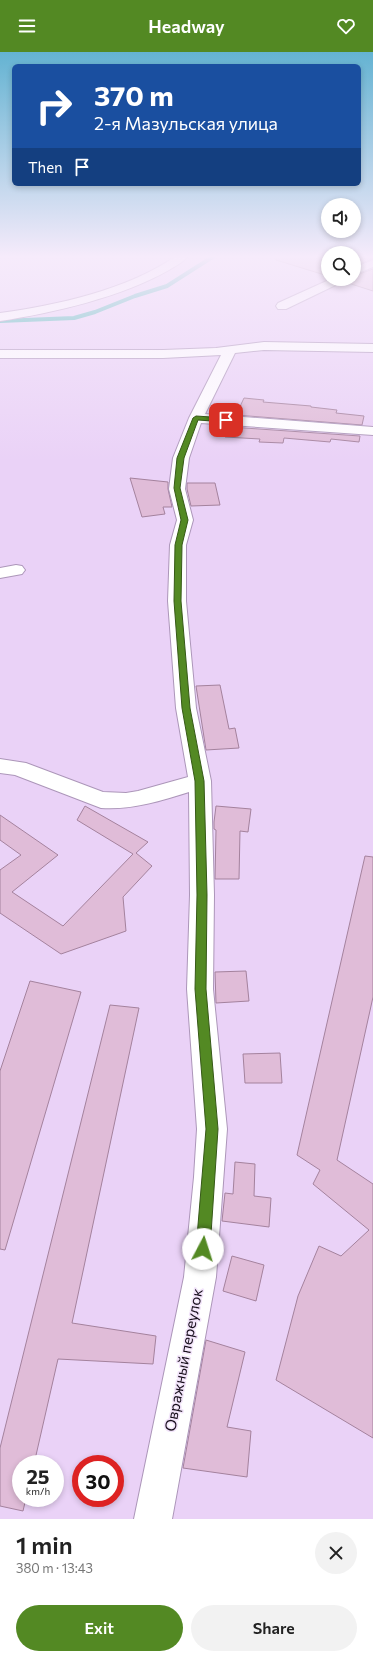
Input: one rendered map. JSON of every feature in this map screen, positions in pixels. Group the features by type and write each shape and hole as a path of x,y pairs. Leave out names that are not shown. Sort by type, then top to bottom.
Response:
{"street":[{"path":"0,354 163,354 230,350 264,346 373,348"},
{"name":"Овражный переулок","path":"153,1519 200,1278 210,1177 212,1129 200,989 202,895 200,781 186,708 177,601 178,545 185,520 177,488 181,458 196,418 230,350"},
{"path":"196,418 373,431"},
{"path":"0,766 18,768 101,800 114,802 146,797 200,781"}],"building":[{"path":"244,398 264,400 263,402 311,406 337,410 336,413 364,416 362,425 236,415"},
{"path":"230,427 360,436 359,442 331,439 330,442 284,438 283,443 259,442 260,439 225,437"},
{"path":"130,478 168,482 172,507 163,507 165,514 142,517"},
{"path":"187,483 215,483 220,505 191,506"},
{"path":"220,685 229,729 235,728 239,748 206,750 196,686"},
{"path":"85,806 148,842 136,853 152,866 123,897 126,931 61,954 0,913 0,870 21,855 0,840 0,815 58,855 12,892 63,926 133,854 77,820"},
{"path":"216,806 251,809 248,832 240,831 239,879 215,879 216,830 214,829 214,822"},
{"path":"365,856 373,857 373,997 337,1160 373,1184 373,1438 276,1380 298,1296 319,1246 341,1256 369,1230 313,1184 320,1170 297,1155"},
{"path":"246,971 249,1001 216,1003 215,972"},
{"path":"30,981 81,992 5,1250 0,1249 0,1071"},
{"path":"110,1005 139,1008 72,1323 156,1336 153,1364 58,1359 36,1455 12,1455 12,1507 24,1507 23,1511 0,1506 0,1448"},
{"path":"280,1053 282,1083 245,1083 243,1054"},
{"path":"235,1162 255,1164 254,1196 271,1198 269,1227 222,1221 225,1193 233,1194"},
{"path":"232,1256 264,1265 256,1301 223,1291"},
{"path":"206,1340 245,1352 227,1427 251,1431 247,1477 183,1468"}],"route":[{"path":"203,1249 210,1177 212,1129 200,989 202,895 200,781 186,708 177,601 178,545 185,520 177,488 181,458 196,418 226,420"}]}
